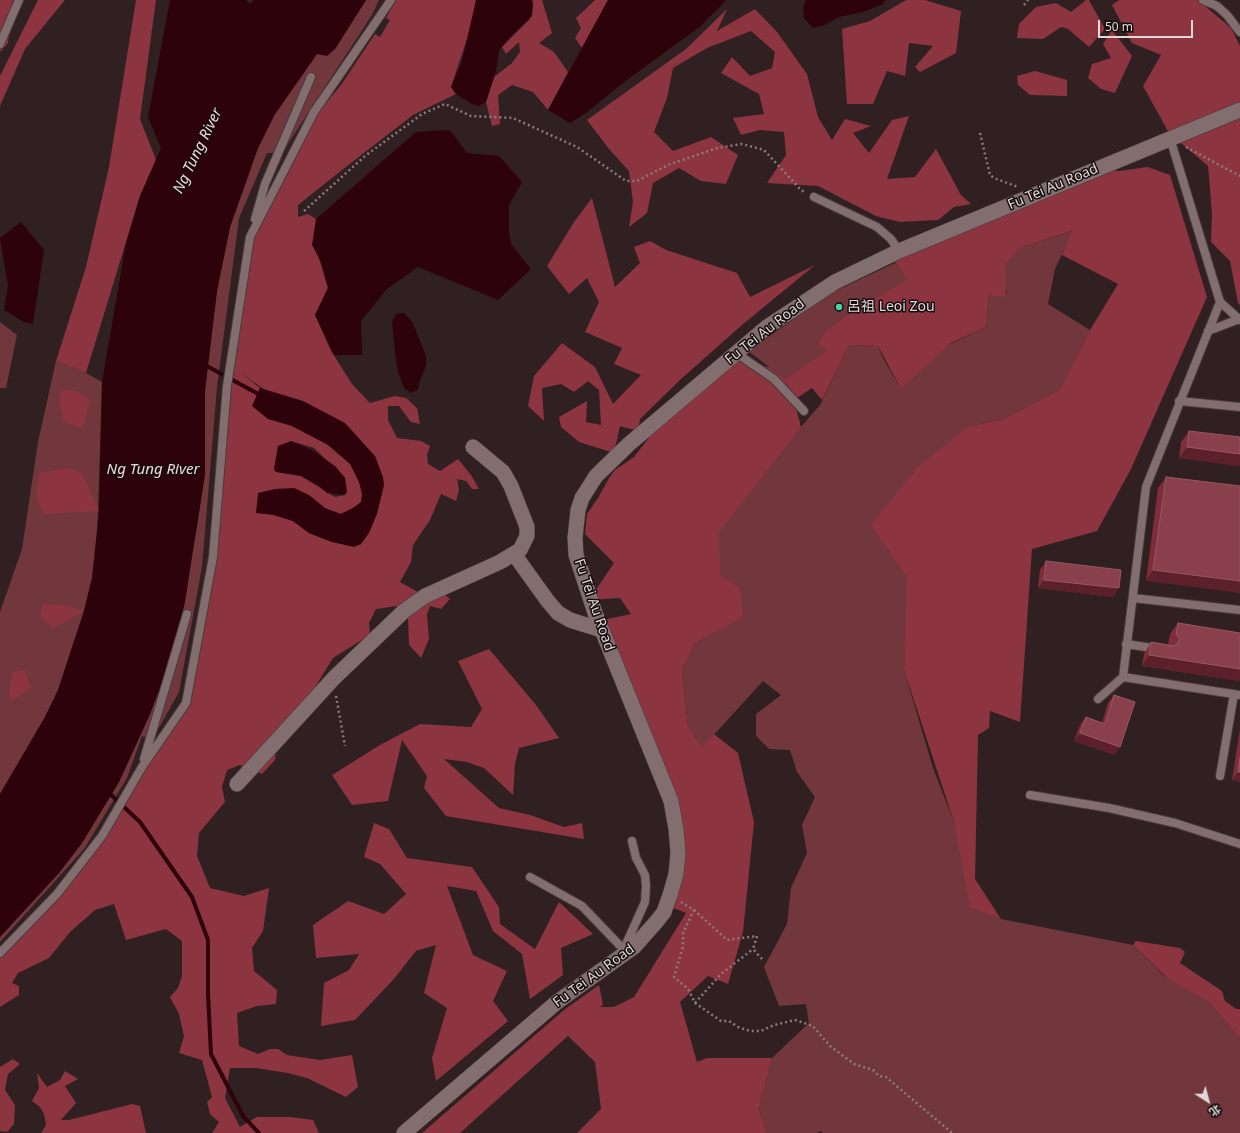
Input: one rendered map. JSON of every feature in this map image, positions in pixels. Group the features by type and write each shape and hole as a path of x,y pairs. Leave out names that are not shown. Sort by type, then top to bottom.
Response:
{"street":[{"name":"Fu Tei Au Road","path":"404,1133 557,1002 627,953 645,936 664,912 670,896 676,874 678,854 674,814 671,801 602,630 576,555 576,521 582,498 596,476 613,459 767,327 816,294 864,266 1240,110"},
{"path":"237,784 334,678 404,611 425,596 474,575 520,550 527,536 527,527 511,486 502,472 473,447"},
{"path":"514,554 558,613 570,620 602,630"}],"lane":[{"path":"0,44 19,0"},
{"path":"251,235 314,112 391,0"},
{"path":"1203,0 1217,6 1227,15 1240,32"},
{"path":"0,953 57,894 102,836 142,767 186,703 212,557 227,386 251,235 265,184 311,77"},
{"path":"1170,138 1220,302 1240,319 1208,331"},
{"path":"814,197 877,227 891,239 900,251"},
{"path":"1098,699 1123,677 1146,487 1179,401 1220,302"},
{"path":"736,353 774,379 804,411"},
{"path":"1179,401 1240,407"},
{"path":"1133,598 1240,610"},
{"path":"142,767 187,614"},
{"path":"1126,644 1168,650"},
{"path":"1123,677 1237,695 1220,776"},
{"path":"1030,794 1109,808 1175,824 1240,844"},
{"path":"627,953 627,942 645,902 646,886 645,875 636,858 632,841"},
{"path":"530,877 582,906 627,953"}],"path":[{"path":"1024,5 1028,0"},
{"path":"304,211 365,156 415,118 445,104 471,116 513,118 577,147 626,180 635,180 668,165 717,148 742,144 764,150 801,190 814,197"},
{"path":"980,133 990,174 994,178 1015,185 1021,191"},
{"path":"1170,138 1240,176"},
{"path":"334,678 345,746"},
{"path":"670,896 694,910 727,940 757,936 753,949 721,974 696,1003"},
{"path":"694,910 683,933 683,947 674,977 688,989 696,1003 722,1021 729,1021 738,1027 750,1031 761,1031 774,1025 795,1020 813,1026 830,1046 854,1064 873,1070 879,1076 886,1078 952,1133"},
{"path":"753,949 762,959"}],"shaded area":[{"path":"0,0 13,0 8,43 0,52"},
{"path":"38,0 65,0 25,49 0,106 0,76"},
{"path":"136,0 156,0 140,119 156,160 140,196 86,373 56,361 86,267 109,167"},
{"path":"366,0 379,0 372,15 282,153 267,153 239,218 217,387 202,567 179,692 152,740 142,736 127,778 84,849 0,942 0,937 59,873 82,843 119,782 150,714 171,659 196,533 205,474 205,391 217,291 230,227 258,148 275,114 317,54 335,49"},
{"path":"396,0 476,0 472,24 451,87 456,94 413,115 298,205 298,217 308,214 316,219 315,245 328,288 315,315 331,351 352,384 370,403 395,396 406,398 417,408 420,424 411,422 399,406 388,406 388,420 397,438 421,441 430,446 427,455 428,464 440,471 458,459 471,475 479,489 472,489 466,481 457,479 459,490 456,501 441,494 430,520 413,545 411,562 400,582 418,592 443,593 450,599 441,609 430,606 427,614 429,639 421,658 409,645 408,618 397,606 376,609 369,623 370,635 333,658 306,702 288,717 279,730 275,760 262,774 240,765 227,770 222,787 225,802 199,833 197,856 210,888 244,896 269,888 263,931 252,948 254,971 277,990 276,1004 257,1006 237,1013 239,1046 258,1054 270,1049 278,1049 287,1055 320,1060 352,1055 358,1087 346,1097 307,1078 288,1073 256,1068 230,1068 225,1098 240,1127 257,1117 290,1117 313,1120 319,1133 212,1133 219,1122 210,1114 207,1102 212,1097 202,1060 179,1053 184,1036 179,1014 170,997 178,988 182,976 182,941 166,929 126,940 114,904 95,910 70,932 49,958 18,973 12,983 19,986 19,995 0,1007 0,952 77,869 143,773 186,703 217,507 227,386 250,237 309,123 341,85 375,34 380,37 390,20 386,18","holes":["241,373 265,390 384,486 332,542 309,533 293,521 274,515 341,514 355,507 361,502 363,491 350,461 324,442 254,407 260,388","291,441 314,448 345,478 345,495 335,497 301,476 278,472 274,467"]},
{"path":"532,0 542,0 552,33 539,43 554,52 568,72 548,110 533,92 512,85 498,95 500,124 492,126 486,102 494,77 512,63 520,52 519,42 506,54 502,47 530,19 533,5"},
{"path":"595,0 608,0 582,48 575,38 581,28 576,18"},
{"path":"906,0 925,0 961,11 956,53 920,72 915,67 933,46 909,43 905,76 887,71 873,104 847,104 842,29 870,21"},
{"path":"1086,0 1089,0 1105,29 1089,47 1068,29 1061,27 1043,39 1017,38 1019,24 1036,7 1056,3 1071,12"},
{"path":"1119,0 1198,0 1231,28 1240,46 1240,305 1238,303 1230,261 1211,242 1212,214 1208,166 1169,133 1143,86 1161,55 1132,43 1112,5"},
{"path":"727,9 717,31 755,9 777,32 807,74 818,117 832,140 845,119 871,126 853,133 869,153 892,120 909,116 887,179 915,177 936,149 961,195 971,204 954,207 938,220 900,222 876,216 818,186 767,183 786,155 784,132 760,130 741,135 733,118 764,114 759,94 721,73 732,57 750,76 772,68 775,52 751,31 707,48 673,68 667,98 654,132 673,151 711,137 738,155 726,184 701,181 679,168 653,183 647,213 629,227 633,202 629,171 609,149 587,120 686,49"},
{"path":"1112,30 1132,56 1115,93 1101,89 1088,78 1092,64 1111,58 1103,44"},
{"path":"1035,71 1067,80 1067,96 1030,95 1018,85 1017,76"},
{"path":"1148,167 1170,175 1207,297 1131,469 1097,531 1032,549 1020,722 990,711 989,728 978,735 975,879 1001,919 970,907 954,822 904,670 907,577 871,525 917,468 969,426 1001,420 1059,390 1090,330 1118,284 1062,255 1072,231 1020,248 1005,264 1006,297 989,295 986,327 951,343 901,389 878,346 849,345 822,400 812,388 794,400 801,427 719,532 720,575 740,587 743,617 695,643 682,671 688,726 702,747 714,734 738,753 754,822 743,932 728,984 708,976 680,1002 697,1062 707,1058 772,1058 759,1109 767,1133 577,1133 601,1109 595,1062 568,1036 460,1133 422,1133 564,1010 599,985 603,1005 600,1007 614,1007 634,997 686,913 666,905 680,813 593,622 631,614 620,598 589,600 614,563 585,534 587,514 615,470 634,457 651,435 676,410 735,360 751,366 769,367 785,379 827,350 817,344 825,331 852,311 908,280 894,261 1107,169 1119,171"},
{"path":"592,198 615,287 640,263 634,247 650,241 666,250 737,273 750,297 815,265 742,325 681,379 640,419 638,431 620,426 614,453 579,442 561,427 559,417 587,401 586,422 601,425 599,390 588,381 574,392 561,384 542,388 544,421 528,406 534,376 562,343 595,367 613,404 641,375 614,364 622,348 585,332 599,302 587,278 569,294 547,266 574,222"},
{"path":"1073,231 1055,269 1048,304 1090,330 1059,390 1001,420 969,426 908,577 904,670 933,768 954,822 973,906 1001,919 1133,945 1164,976 1209,1002 1240,1039 1240,1133 823,1133 821,1131 816,1133 767,1133 759,1109 772,1058 809,1023 806,1004 779,1006 764,967 787,924 791,888 807,853 802,825 815,797 797,772 790,750 769,749 756,736 756,714 781,695 763,681 702,748 688,726 682,671 695,643 742,617 740,587 720,575 710,509 773,459 820,405 849,345 878,346 883,358 901,389 944,347 986,327 989,295 1007,294 1001,267 1020,248"},
{"path":"895,263 909,280 852,311 825,331 817,344 827,350 785,379 748,351 831,293"},
{"path":"0,322 17,335 6,388 0,388"},
{"path":"56,361 86,373 102,382 97,541 92,578 84,611 58,690 45,717 0,794 0,612 22,549 38,442"},
{"path":"63,390 77,391 90,400 82,429 63,421 59,398"},
{"path":"70,468 82,473 99,511 44,514 36,497 39,473"},
{"path":"44,604 62,605 84,611 53,628 40,615"},
{"path":"489,649 536,705 559,738 519,748 515,764 513,795 484,768 467,762 444,759 499,808 530,815 564,827 582,823 584,839 446,816 424,788 427,776 402,740 388,801 352,805 332,775 380,745 420,724 471,727 482,709 458,661"},
{"path":"25,670 31,688 11,701 9,690 13,672"},
{"path":"374,823 389,829 407,858 472,867 499,907 500,924 535,949 559,902 593,934 561,948 563,975 530,999 522,954 493,931 476,891 447,886 473,955 507,971 493,1001 508,1021 436,1081 432,1058 447,1008 424,993 436,945 416,951 393,980 355,1020 321,1026 324,983 349,970 359,954 316,958 313,925 348,901 384,914 406,894 380,864 364,857"},
{"path":"1136,941 1180,948 1185,952 1180,963 1222,991 1225,1001 1236,1009 1240,1009 1240,1039 1209,1002 1168,979 1133,945"},
{"path":"13,1059 20,1064 8,1074 5,1090 15,1105 14,1124 7,1132 0,1131 0,1067"},
{"path":"65,1071 78,1079 65,1086 76,1103 61,1120 69,1120 132,1104 140,1106 146,1133 41,1133 46,1125 44,1114 40,1107 32,1101 39,1088 37,1073 47,1087 60,1080"}],"water":[{"name":"Ng Tung River","path":"170,0 246,0 250,4 254,0 366,0 335,49 327,56 317,54 275,114 258,148 230,227 217,291 205,390 205,474 185,602 171,659 150,714 119,782 82,843 59,873 0,937 0,794 45,717 58,690 84,611 92,578 99,511 102,382 126,243 140,196 161,148 148,117"},
{"path":"476,0 532,0 533,4 532,16 508,39 499,51 496,71 486,102 479,106 472,104 456,94 451,87 462,61"},
{"path":"608,0 726,0 701,26 628,79 586,113 570,123 548,110"},
{"path":"806,0 885,0 883,4 863,12 839,17 825,25 813,28 804,18 803,7"},
{"path":"450,130 467,153 499,156 522,182 509,205 509,232 511,244 531,269 498,300 418,267 387,289 361,321 362,355 334,355 315,315 328,288 321,262 312,245 316,219 416,132"},
{"path":"21,222 44,250 33,324 24,322 4,310 8,286 0,238"},
{"path":"404,313 413,323 426,356 426,366 419,383 418,390 411,393 404,388 398,372 392,322 396,314"},
{"path":"260,388 303,401 345,423 375,456 383,477 384,485 377,514 369,533 361,544 354,547 332,542 309,533 293,521 274,515 256,513 258,493 275,489 294,488 309,495 325,508 341,514 361,502 362,494 359,482 350,464 328,445 292,426 268,419 252,406"},
{"path":"291,441 312,450 335,466 345,478 347,492 345,495 327,493 319,486 301,476 276,472 274,469 278,446"}],"building":[{"path":"1189,431 1240,437 1240,454 1187,447"},
{"path":"1166,477 1240,486 1240,581 1153,570"},
{"path":"1046,561 1121,570 1119,588 1044,580"},
{"path":"1178,623 1240,633 1240,669 1149,655 1151,642 1174,646 1177,644 1180,639 1176,634"},
{"path":"1114,695 1135,702 1120,747 1080,733 1086,717 1105,724"},
{"path":"1240,758 1240,772 1238,772"}],"waterway":[{"path":"205,365 262,396"},
{"path":"107,791 140,822 192,897 208,940 208,994 211,1054 243,1116 259,1133"}],"place":[{"name":"呂祖 Leoi Zou","path":"839,307"}]}
